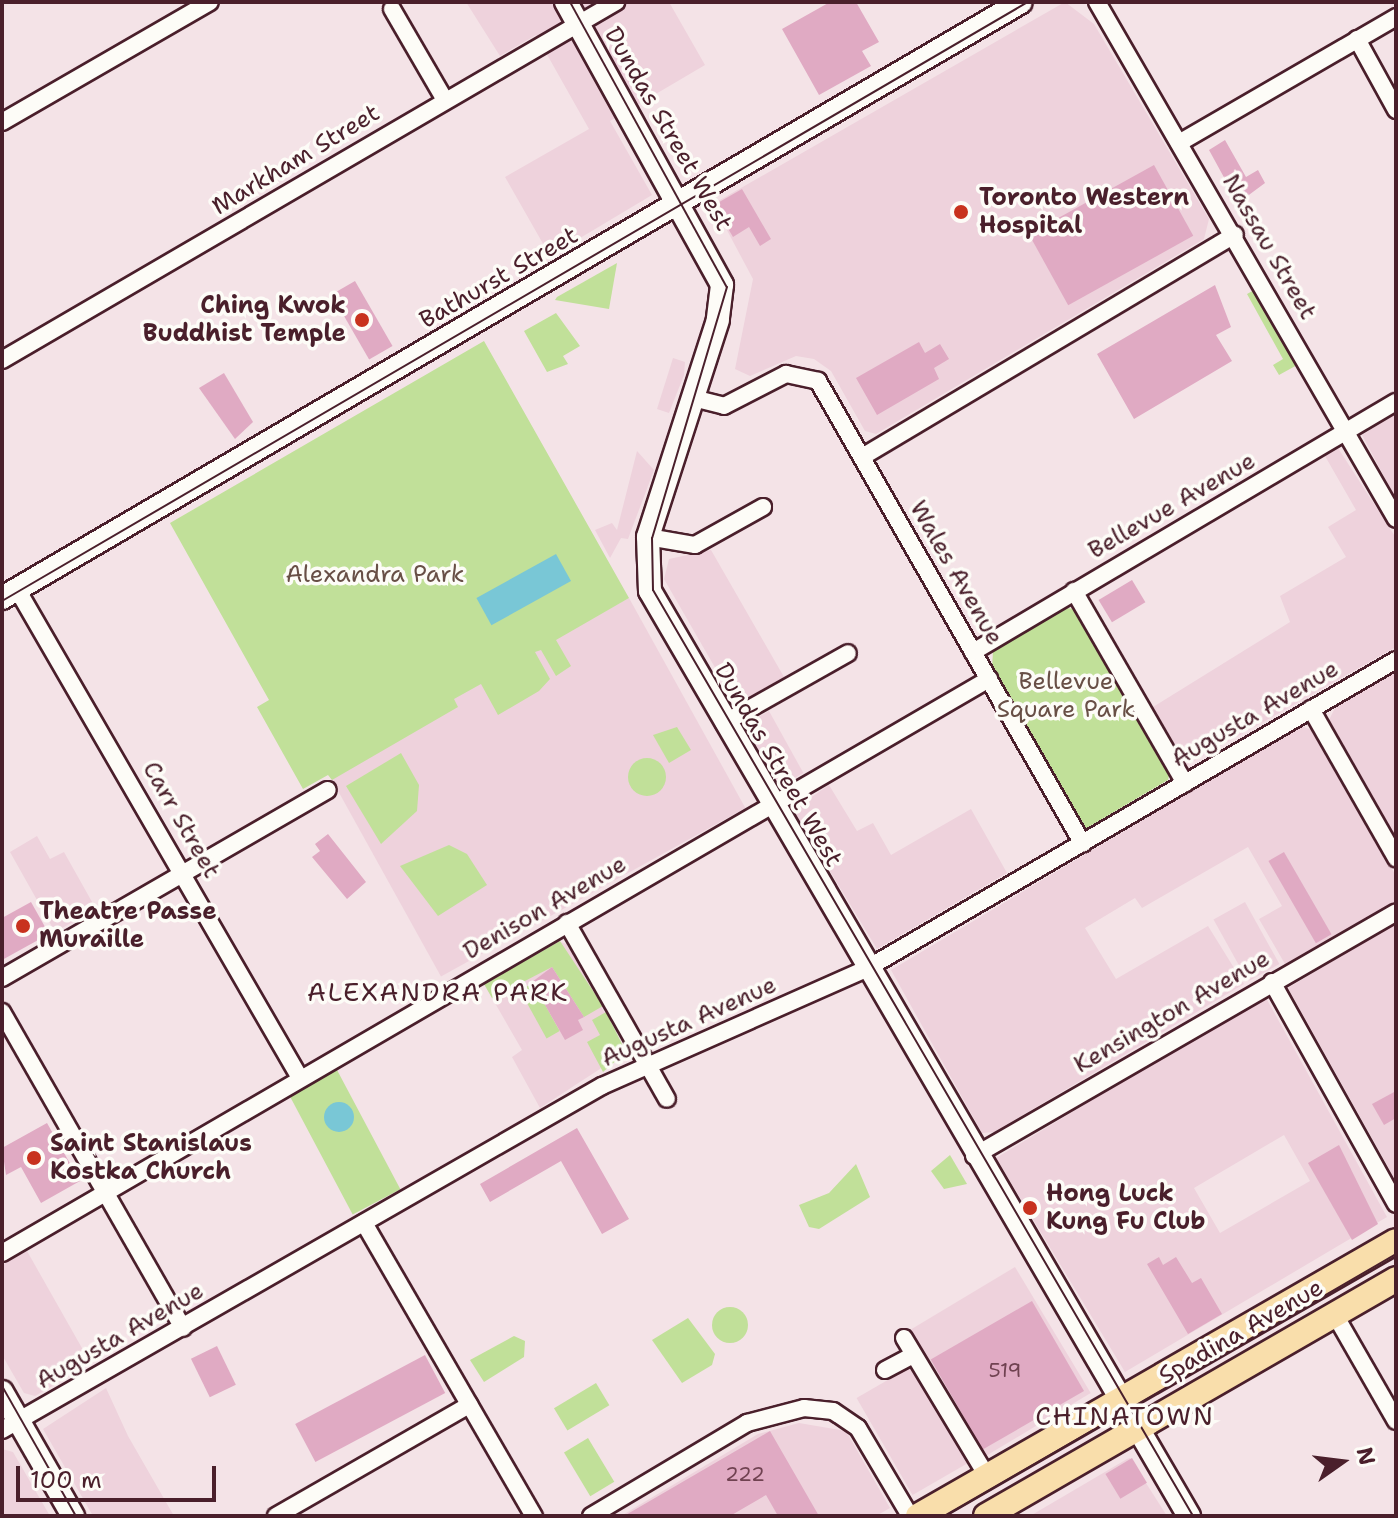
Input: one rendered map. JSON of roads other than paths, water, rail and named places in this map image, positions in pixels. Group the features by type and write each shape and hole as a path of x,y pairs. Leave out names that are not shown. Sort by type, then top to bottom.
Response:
{"main road":[{"name":"Dundas Street West","path":"566,2 681,203 723,293 648,537 650,591 974,1156 1189,1516"},
{"name":"Bathurst Street","path":"9,594 1021,2"},
{"name":"Spadina Avenue","path":"918,1516 1396,1241"},
{"name":"Spadina Avenue","path":"986,1516 1396,1279"},
{"path":"2,1392 10,1426 73,1516"}],"street":[{"path":"2,122 210,2"},
{"name":"Markham Street","path":"2,360 616,2"},
{"name":"Nassau Street","path":"1097,2 1235,235 1396,519"},
{"path":"392,9 445,100"},
{"path":"1179,143 1396,17"},
{"path":"1357,39 1396,110"},
{"path":"862,457 1235,235"},
{"name":"Wales Avenue","path":"693,398 724,406 786,374 805,373 818,381 1083,844"},
{"name":"Bellevue Avenue","path":"973,652 1396,402"},
{"path":"648,537 695,545 763,507"},
{"path":"1074,591 1185,783"},
{"name":"Carr Street","path":"9,594 185,873 300,1078"},
{"path":"724,723 848,653"},
{"name":"Augusta Avenue","path":"10,1426 648,1063 866,969 1396,660"},
{"name":"Denison Avenue","path":"2,1253 989,679"},
{"path":"1311,709 1396,858"},
{"path":"2,978 328,790"},
{"name":"Kensington Avenue","path":"974,1156 1396,912"},
{"path":"567,923 667,1099"},
{"path":"1272,982 1396,1204"},
{"path":"2,1012 183,1328"},
{"path":"364,1223 534,1516"},
{"path":"1335,1315 1396,1421"},
{"path":"904,1338 987,1476"},
{"path":"885,1370 913,1355"},
{"path":"276,1516 469,1405"},
{"path":"591,1516 747,1423 788,1409 833,1411 864,1436 910,1516"}],"water":[{"path":"556,554 571,581 491,625 476,598"},
{"path":"339,1102 350,1106 354,1117 350,1128 339,1132 328,1128 324,1117 328,1106"}],"tram line":[{"path":"570,2 727,287 652,538 653,590 1193,1516"},
{"path":"2,601 1028,2"},
{"path":"945,1516 1396,1254"},
{"path":"2,1386 76,1516"}],"place":[{"name":"Toronto Western Hospital","path":"961,212"},
{"name":"Ching Kwok Buddhist Temple","path":"362,320"},
{"name":"Theatre Passe Muraille","path":"23,926"},
{"name":"Saint Stanislaus Kostka Church","path":"34,1158"},
{"name":"Hong Luck Kung Fu Club","path":"1030,1208"}],"district":[{"name":"ALEXANDRA PARK","path":"438,992"},
{"name":"CHINATOWN","path":"1125,1416"}],"park label":[{"name":"Alexandra Park","path":"375,575"},
{"name":"Bellevue Square Park","path":"1066,696"}]}
